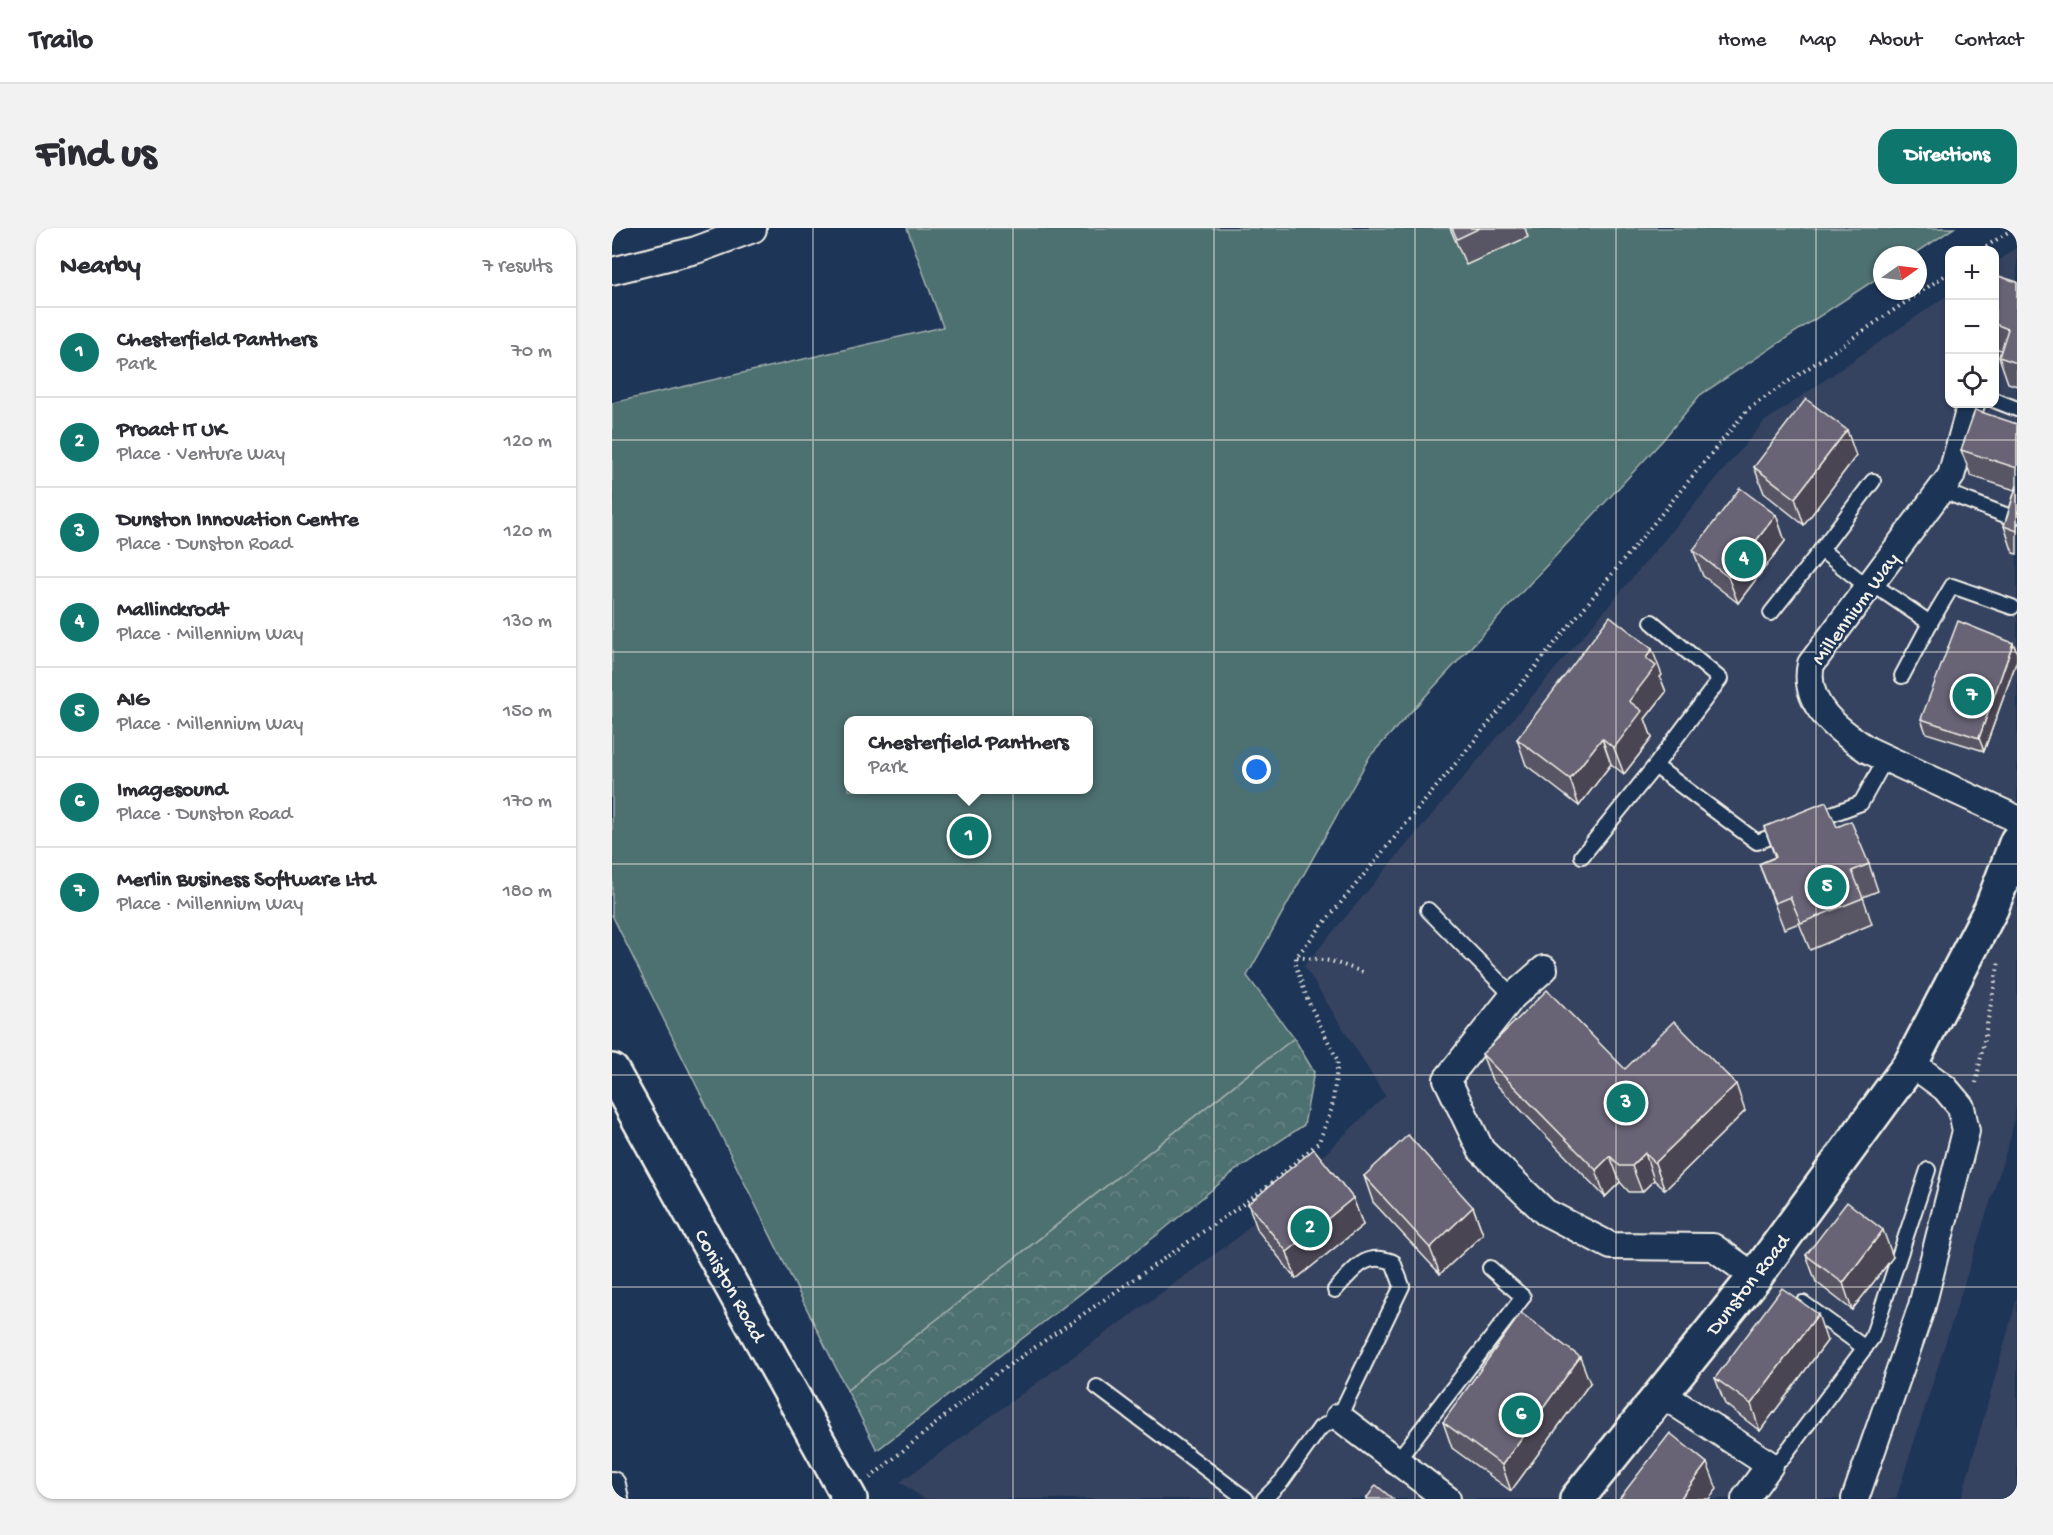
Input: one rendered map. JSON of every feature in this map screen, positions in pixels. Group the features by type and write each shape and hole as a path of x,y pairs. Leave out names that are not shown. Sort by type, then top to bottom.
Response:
{"main road":[{"name":"Dunston Road","path":"1577,1499 1755,1277 1911,1064 1991,909 2017,841"},
{"name":"Coniston Road","path":"612,1071 849,1497"}],"street":[{"path":"612,271 696,250 753,229"},
{"name":"Millennium Way","path":"1970,408 1951,476 1811,664 1808,677 1819,708 1832,722 1868,750 2017,819"},
{"path":"1544,969 1513,996 1447,1079 1481,1150 1545,1212 1611,1246 1713,1247 1755,1277"},
{"path":"1856,1499 1922,1306 1966,1131 1961,1107 1945,1088 1911,1064"},
{"path":"1660,1393 1770,1465 1745,1499"},
{"path":"1339,1417 1447,1499"},
{"path":"612,1485 615,1499"}],"lane":[{"path":"1999,402 2017,409"},
{"path":"1771,614 1873,481"},
{"path":"1940,490 2013,518"},
{"path":"1821,550 1869,585 1930,623"},
{"path":"1902,676 1952,586 2012,607"},
{"path":"1582,856 1655,766 1720,679 1652,622"},
{"path":"1655,766 1757,843 1862,803 1886,758"},
{"path":"1428,910 1513,996"},
{"path":"1770,1465 1782,1458 1872,1338 1928,1170"},
{"path":"1264,1499 1282,1481 1320,1428 1339,1417 1402,1286 1399,1272 1393,1262 1381,1257 1368,1258 1335,1290"},
{"path":"1397,1461 1523,1297 1490,1268"},
{"path":"1803,1303 1865,1348"},
{"path":"1097,1387 1246,1499"}],"path":[{"path":"1987,246 2014,228"},
{"path":"849,1497 996,1374 1261,1192 1319,1142 1332,1108 1338,1061 1308,1001 1296,966 1296,957 1748,409 1945,275"},
{"path":"1976,1084 2000,956"},
{"path":"1296,957 1331,960 1366,973"}],"shaded area":[{"path":"2017,247 2017,1100 2011,1136 1896,1499 924,1499 900,1482 1237,1238 1385,1096 1304,966 1764,422 1945,297 1945,408 1999,408 1999,260"},
{"path":"2017,1298 2017,1499 1961,1499"}],"green space":[{"path":"907,228 1954,228 1927,246 1873,246 1873,281 1700,395 1662,441 1370,756 1247,976 1294,1038 847,1390 612,915 612,403 943,327"},
{"path":"1294,1038 1314,1072 1304,1125 1236,1170 1157,1235 877,1450 847,1390"}],"building":[{"path":"1452,228 1480,228 1457,239"},
{"path":"1999,276 2017,282 2017,363 1999,357 2008,329 1999,326"},
{"path":"1806,399 1847,430 1795,498 1754,467"},
{"path":"1975,410 2017,424 2017,468 1961,450"},
{"path":"2017,485 2017,531 2004,526"},
{"path":"1740,488 1776,515 1728,577 1693,550"},
{"path":"1610,616 1652,649 1646,658 1656,666 1629,701 1642,711 1614,748 1602,738 1570,779 1517,739"},
{"path":"1958,621 2013,643 1979,738 1921,719"},
{"path":"1826,802 1837,827 1851,821 1869,864 1852,871 1863,898 1801,923 1790,897 1775,903 1759,864 1776,857 1764,827"},
{"path":"1547,990 1625,1069 1674,1021 1736,1084 1655,1163 1645,1153 1632,1166 1620,1166 1610,1156 1596,1170 1482,1054"},
{"path":"1408,1135 1473,1207 1430,1248 1364,1176"},
{"path":"1314,1149 1353,1198 1287,1252 1248,1204"},
{"path":"1847,1202 1883,1230 1843,1283 1806,1255"},
{"path":"1782,1288 1818,1314 1751,1404 1715,1378"},
{"path":"1521,1313 1580,1357 1502,1465 1443,1422"},
{"path":"1670,1433 1707,1463 1680,1499 1619,1499"},
{"path":"1376,1485 1393,1499 1366,1499"}],"place":[{"name":"Mallinckrodt","path":"1744,559"},
{"name":"Merlin Business Software Ltd","path":"1972,696"},
{"name":"Chesterfield Panthers","path":"969,836"},
{"name":"AIG","path":"1827,887"},
{"name":"Dunston Innovation Centre","path":"1626,1103"},
{"name":"Proact IT UK","path":"1310,1228"},
{"name":"Imagesound","path":"1521,1415"}]}
